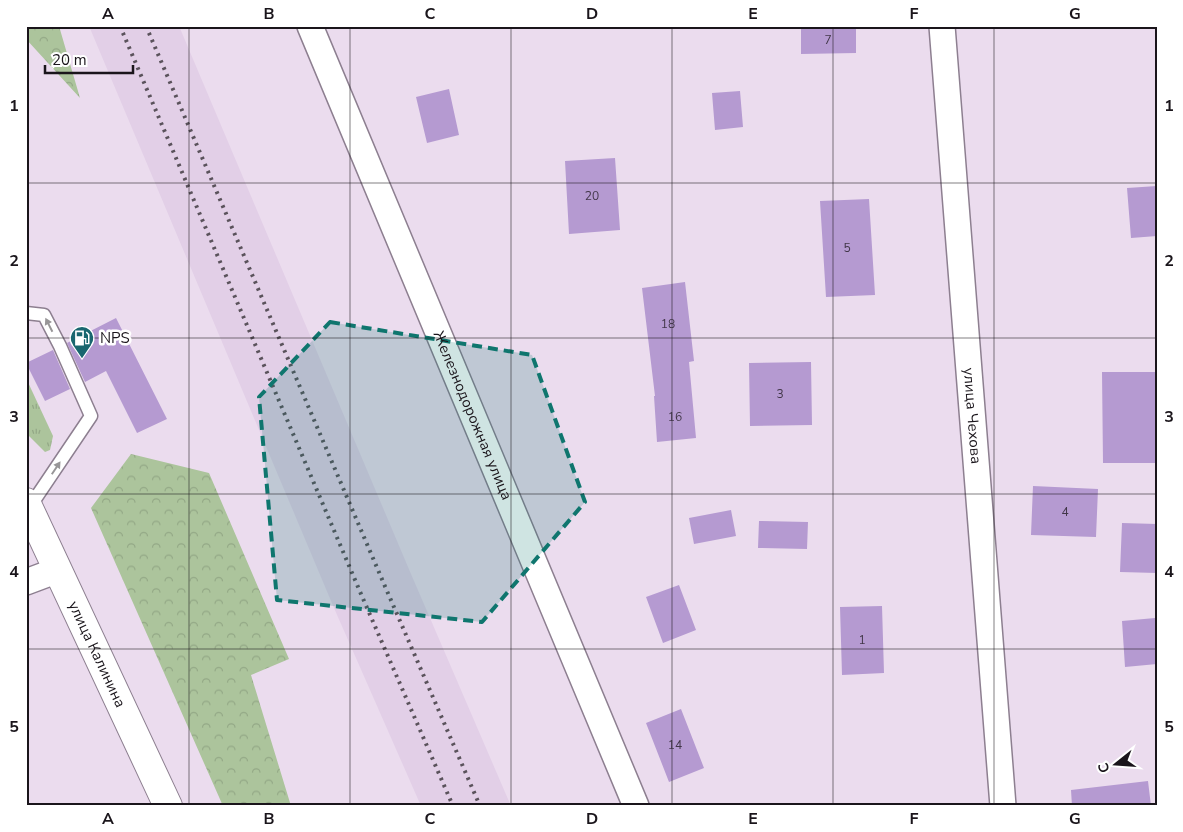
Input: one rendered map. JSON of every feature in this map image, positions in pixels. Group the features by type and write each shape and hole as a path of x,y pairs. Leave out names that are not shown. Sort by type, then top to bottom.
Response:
{"main road":[{"name":"улица Калинина","path":"28,505 168,806"}],"street":[{"name":"Железнодорожная улица","path":"310,26 636,806"},
{"name":"улица Чехова","path":"942,26 1003,806"},
{"path":"26,582 58,570"}],"lane":[{"path":"26,313 44,315 91,416 28,505"}],"highlighted area":[{"path":"330,322 532,355 585,502 482,622 277,600 259,397"}],"shaded area":[{"path":"89,26 179,26 511,806 421,806 334,608"}],"green space":[{"path":"26,26 59,26 80,98 26,39"},
{"path":"26,378 53,436 50,450 45,452 29,436 26,430"},
{"path":"131,454 209,473 289,659 251,675 291,806 223,806 91,508"}],"building":[{"path":"801,26 856,26 856,53 801,54"},
{"path":"449,89 459,135 427,143 416,97"},
{"path":"740,91 743,127 715,130 712,93"},
{"path":"615,158 620,230 569,234 565,161"},
{"path":"1157,186 1157,236 1131,238 1127,188"},
{"path":"869,199 875,295 826,297 820,201"},
{"path":"685,282 694,361 689,362 696,438 657,442 655,396 642,288"},
{"path":"116,318 167,419 137,433 106,371 85,382 67,343"},
{"path":"53,350 70,389 45,401 26,363"},
{"path":"811,362 812,425 750,426 749,363"},
{"path":"1102,372 1155,372 1155,463 1103,463"},
{"path":"1033,486 1098,489 1096,537 1031,535"},
{"path":"731,510 736,536 694,544 689,518"},
{"path":"759,521 808,522 807,549 758,548"},
{"path":"1122,523 1157,524 1157,573 1120,572"},
{"path":"679,585 696,630 663,643 646,597"},
{"path":"882,606 884,673 842,675 840,607"},
{"path":"1155,618 1157,664 1125,667 1122,621"},
{"path":"681,709 704,768 669,782 646,723"},
{"path":"1148,781 1151,806 1072,806 1071,790"}],"railway":[{"path":"120,26 453,806"},
{"path":"146,26 480,806"}],"place":[{"name":"NPS","path":"82,359"}]}
